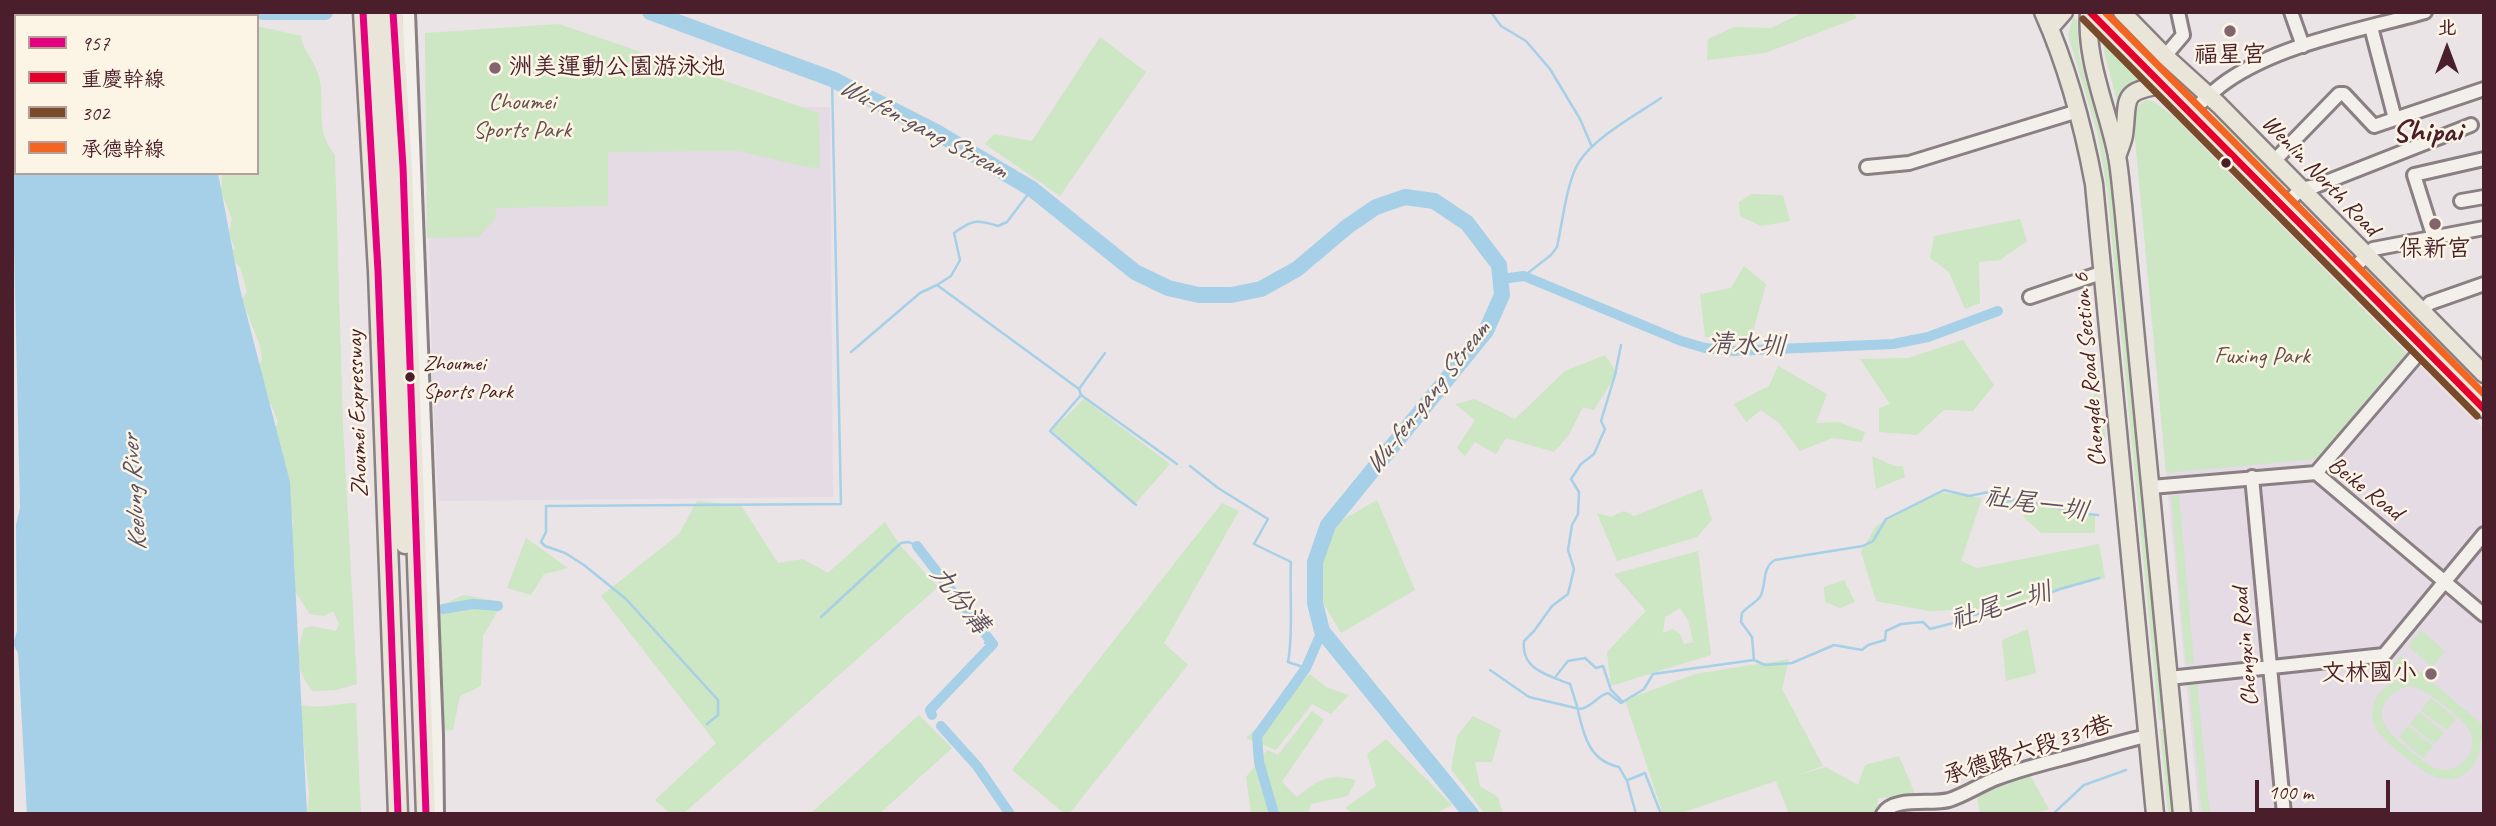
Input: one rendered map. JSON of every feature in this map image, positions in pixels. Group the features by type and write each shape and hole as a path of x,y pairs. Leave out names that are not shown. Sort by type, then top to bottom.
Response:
{"highway":[{"name":"Zhoumei Expressway","path":"363,12 376,245 398,814"},
{"path":"378,12 384,89 400,496 407,588 421,662"},
{"path":"393,12 403,167 428,814"},
{"path":"392,623 400,496"},
{"path":"398,784 405,814"}],"main road":[{"name":"Chengde Road Section 6","path":"2043,12 2078,111 2094,184 2155,814"},
{"path":"2050,28 2064,12"},
{"name":"Chengde Road Section 6","path":"2090,12 2089,37 2094,68 2117,157 2182,814"},
{"name":"Wenlin North Road","path":"2090,12 2410,336 2482,404"},
{"name":"Wenlin North Road","path":"2122,12 2484,374"},
{"path":"2117,157 2124,136 2128,99 2134,92 2162,85"}],"street":[{"path":"2165,56 2183,35 2178,12"},
{"path":"2291,12 2303,46"},
{"path":"2190,113 2228,80 2258,63 2303,46 2425,12"},
{"path":"408,18 436,722 437,814"},
{"path":"2371,27 2395,119"},
{"path":"2274,162 2339,94 2344,94 2374,126 2484,89"},
{"path":"1867,167 1909,163 2078,111"},
{"path":"2283,207 2301,189 2316,186 2471,125"},
{"path":"2434,238 2414,175 2484,159"},
{"path":"2461,201 2484,197"},
{"path":"2349,273 2373,249 2484,228"},
{"path":"2030,297 2104,272"},
{"path":"2421,312 2430,303 2484,284"},
{"path":"2316,473 2424,347"},
{"name":"Beike Road","path":"2151,487 2316,473 2484,615"},
{"name":"Chengxin Road","path":"2252,477 2284,814"},
{"path":"2169,678 2384,655 2484,534"},
{"name":"承德路六段331巷","path":"1884,814 1887,808 1893,805 1936,803 1952,799 1990,781 2036,765 2147,736"}],"shaded area":[{"path":"558,27 798,107 830,107 833,497 438,501 432,371 425,37"},
{"path":"2146,100 2154,102 2172,115 2458,405 2484,428 2484,814 2199,814 2166,473 2136,109"}],"green space":[{"path":"1804,12 1853,12 1857,18 1765,53 1707,60 1708,39 1734,27 1771,28"},
{"path":"2073,18 2077,20 2079,54 2102,138 2112,189 2163,719 2159,720 2107,189 2097,132 2068,35"},
{"name":"Choumei Sports Park","path":"559,24 819,113 820,168 738,151 608,152 608,206 496,208 495,219 478,237 427,238 425,33"},
{"path":"259,26 301,36 317,71 324,134 335,155 343,426 357,684 336,690 313,691 303,677 299,661 304,628 312,626 336,631 339,624 333,611 324,616 310,614 295,592 294,557 288,549 293,523 275,429 278,422 271,404 264,401 262,396 267,391 257,370 262,359 260,346 242,299 247,292 240,267 230,258 230,252 235,249 229,233 232,219 221,192 222,175 259,175"},
{"path":"1100,37 1146,72 1060,196 985,144 994,134 1032,141"},
{"path":"2108,43 2142,78 2126,88 2118,105 2104,52"},
{"name":"Fuxing Park","path":"2146,100 2154,102 2172,115 2406,353 2317,459 2166,473 2133,117 2139,104"},
{"path":"2217,116 2284,187 2279,188 2213,120"},
{"path":"1751,194 1783,195 1790,221 1761,226 1740,216 1739,202"},
{"path":"2020,219 2027,241 2000,260 1979,262 1980,303 1965,309 1949,272 1930,258 1934,236"},
{"path":"1744,266 1766,284 1752,336 1705,337 1700,294 1731,288"},
{"path":"2367,269 2472,377 2439,346 2403,318 2361,275"},
{"path":"1963,340 1994,385 1973,411 1944,410 1917,435 1879,432 1879,408 1890,404 1860,359 1908,358"},
{"path":"1605,355 1617,373 1594,410 1583,407 1569,435 1554,452 1506,438 1496,454 1475,442 1465,456 1457,448 1475,420 1455,404 1475,399 1515,419 1565,371"},
{"path":"1778,366 1827,394 1816,423 1838,422 1865,432 1862,442 1832,438 1800,451 1779,423 1761,410 1746,422 1734,404 1769,386"},
{"path":"2097,390 2106,438 2094,434 2092,398"},
{"path":"1084,399 1170,464 1134,505 1052,430"},
{"path":"1872,456 1894,466 1903,466 1905,477 1876,489"},
{"path":"1702,489 1712,520 1697,537 1617,561 1597,513 1611,517 1624,511 1634,516"},
{"path":"1939,492 1982,498 1961,561 1977,568 2099,544 2105,578 1997,608 1929,611 1876,601 1861,552 1876,526"},
{"path":"2179,495 2194,663 2186,664 2171,496"},
{"path":"1377,500 1415,590 1341,633 1319,596 1324,546 1342,520"},
{"path":"697,501 741,505 778,563 803,559 828,573 885,522 900,545 938,587 683,814 671,814 655,800 716,743 601,596 679,534"},
{"path":"1222,503 1239,511 1164,643 1188,665 1069,814 1065,814 1012,770"},
{"path":"2030,504 2095,515 2095,533 2041,533 2023,517"},
{"path":"526,538 568,568 544,574 531,595 507,588"},
{"path":"1698,551 1711,655 1611,686 1607,652 1646,611 1614,574","holes":["1680,608 1688,620 1693,642 1684,644 1680,634 1673,629 1663,633 1665,617"]},
{"path":"1844,580 1855,602 1840,608 1825,602 1824,587"},
{"path":"463,595 503,602 483,636 481,686 460,696 453,730 440,731 439,607"},
{"path":"2028,629 2036,673 2006,681 2002,640"},
{"path":"2421,630 2445,651 2432,667 2408,646"},
{"path":"2401,656 2484,726 2484,741 2480,739 2478,756 2462,776 2445,779 2429,774 2394,748 2376,728 2373,710 2378,695 2391,683 2408,677 2393,665","holes":["2412,686 2453,712 2470,732 2472,748 2458,766 2443,770 2435,768 2398,740 2384,723 2383,708 2390,696"]},
{"path":"1789,659 1782,689 1823,766 1797,775 1826,767 1858,785 1865,765 1899,756 1916,796 1878,798 1877,814 1789,814 1776,781 1678,814 1663,814 1625,700 1695,674"},
{"path":"1310,674 1326,687 1349,695 1331,714 1312,704 1276,750 1246,738"},
{"path":"2197,682 2210,814 2202,814 2189,683"},
{"path":"2431,698 2456,719 2446,730 2421,710"},
{"path":"356,703 361,814 307,814 309,793 300,709 302,705"},
{"path":"1312,711 1324,720 1282,782 1297,797 1324,779 1338,777 1356,780 1348,796 1311,804 1308,814 1251,814 1246,777 1267,750 1278,755"},
{"path":"2420,712 2444,733 2434,744 2410,724"},
{"path":"919,715 952,748 879,814 810,814"},
{"path":"1473,716 1501,730 1492,762 1475,762 1480,786 1498,797 1503,814 1485,814 1451,769 1457,736"},
{"path":"2408,726 2433,746 2423,758 2399,737"},
{"path":"2160,729 2164,729 2172,814 2168,814"},
{"path":"1386,739 1452,805 1434,814 1355,814 1345,808 1376,786 1367,754"},
{"path":"2030,775 2049,809 2035,814 1980,814 1977,796"}],"water":[{"name":"Keelung River","path":"12,12 186,12 14,14 14,175 218,175 240,289 290,482 307,814 27,814 18,653 13,644 17,631 16,525 20,508 12,241"}],"waterway":[{"name":"Wu-fen-gang Stream","path":"263,12 325,12"},
{"name":"Wu-fen-gang Stream","path":"650,12 832,79 936,132 1032,189 1135,272 1168,288 1199,295 1231,295 1261,289 1297,269 1348,226 1376,207 1405,197 1434,201 1467,223 1499,265 1502,295 1486,331 1328,525 1315,562 1315,603 1322,631 1471,814"},
{"path":"1491,12 1501,26 1526,41 1550,69 1580,119 1592,147"},
{"path":"707,724 718,715 718,700 626,599 584,565 541,542 546,532 546,506 841,504 832,79"},
{"path":"1524,276 1557,247 1565,203 1579,162 1595,144 1661,98"},
{"path":"851,352 920,293 951,276 960,260 954,233 974,222 998,226 1007,222 1032,189"},
{"name":"清水圳","path":"1501,279 1524,276 1681,341 1705,348 1731,351 1893,344 1928,337 1998,311"},
{"path":"937,285 1177,464"},
{"path":"1577,706 1570,684 1531,665 1524,651 1524,641 1552,606 1568,594 1574,569 1568,550 1572,525 1578,514 1579,492 1571,479 1581,464 1594,454 1605,429 1601,421 1621,345"},
{"path":"1079,389 1105,353"},
{"path":"1081,395 1050,431 1136,505"},
{"name":"九份溝","path":"1190,466 1218,488 1268,519 1254,544 1291,562 1291,637 1288,662 1306,668"},
{"name":"社尾一圳","path":"1754,660 1752,637 1741,622 1742,613 1760,597 1768,567 1775,560 1863,546 1873,541 1886,519 1944,490 1969,496 1989,492 2002,503 2017,499 2098,515"},
{"path":"821,617 901,543 909,542 917,546"},
{"name":"九份溝","path":"917,546 993,644 930,710 932,715"},
{"name":"社尾二圳","path":"1490,670 1529,697 1580,709 1608,693 1621,703 1644,689 1653,674 1754,660 1765,665 1792,663 1834,645 1862,650 1868,645 1885,640 1886,631 1901,624 1923,622 1930,629 1961,621 1968,616 2014,607 2060,589 2099,578"},
{"path":"443,609 473,604 498,606"},
{"path":"1274,814 1259,762 1257,736 1306,668 1322,631"},
{"name":"九份溝","path":"985,643 994,640"},
{"path":"1556,676 1568,661 1585,658 1596,668 1603,666 1611,690 1623,702"},
{"path":"1578,711 1583,730 1595,754 1609,764 1619,767 1627,781 1636,814"},
{"path":"941,726 977,766 1010,814"},
{"path":"2053,814 2084,785 2126,770"},
{"path":"1628,780 1645,773 1661,814"}],"transit line":[{"name":"957","path":"363,12 378,271 398,814"},
{"name":"957","path":"393,12 403,167 426,814"},
{"name":"重慶幹線","path":"2090,12 2484,409"},
{"name":"承德幹線","path":"2105,12 2484,394"},
{"name":"302","path":"2083,19 2477,416"}],"place":[{"name":"福星宮","path":"2230,31"},
{"name":"洲美運動公園游泳池","path":"495,68"},
{"name":"保新宮","path":"2435,224"},
{"name":"Zhoumei Sports Park","path":"410,377"},
{"name":"文林國小","path":"2431,674"}],"district":[{"name":"Shipai","path":"2427,133"}]}
